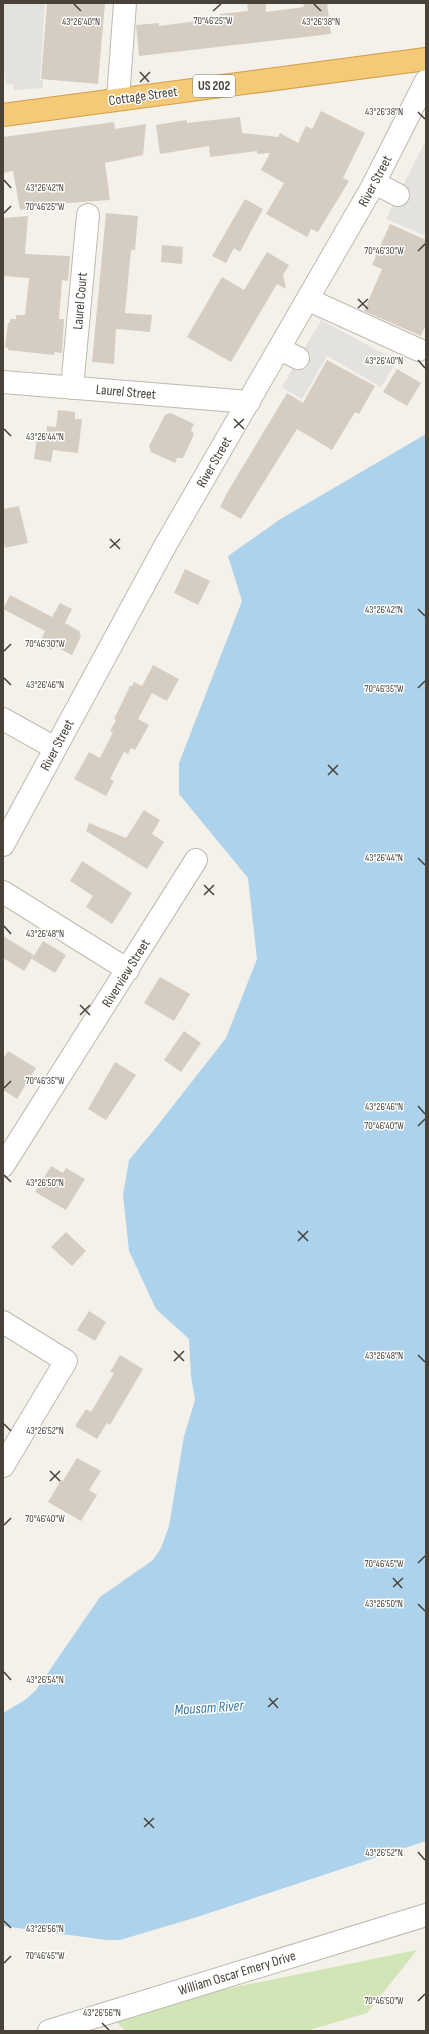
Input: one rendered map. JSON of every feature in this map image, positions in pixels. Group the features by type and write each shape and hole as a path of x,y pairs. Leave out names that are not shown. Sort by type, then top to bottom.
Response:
{"highway":[{"name":"Cottage Street","path":"3,114 426,59"}],"street":[{"path":"118,99 125,3"},
{"name":"River Street","path":"3,845 154,567 249,402 289,354 309,300 375,183 426,81"},
{"path":"375,183 398,194"},
{"name":"Laurel Court","path":"72,388 88,215"},
{"path":"309,300 419,350"},
{"name":"Laurel Street","path":"3,382 249,402"},
{"path":"3,719 56,748"},
{"name":"Riverview Street","path":"3,1166 196,860"},
{"path":"3,892 128,970"},
{"path":"3,1322 66,1361 3,1466"},
{"name":"William Oscar Emery Drive","path":"49,2031 426,1914"}],"green space":[{"path":"417,1950 367,2013 306,2031 125,2031 108,2013"}],"shaded area":[{"path":"3,3 45,3 40,80 43,80 43,88 14,90 13,84 6,85 3,66"},
{"path":"426,140 426,236 386,219"},
{"path":"321,320 397,361 381,387 327,356 302,399 282,387"}],"water":[{"name":"Mousam River","path":"426,434 426,1841 194,1918 120,1940 106,1940 3,1926 3,1713 25,1700 36,1690 100,1597 153,1560 161,1548 169,1526 184,1436 195,1400 191,1376 189,1339 156,1309 129,1251 123,1195 129,1160 226,1038 257,959 248,878 179,794 179,763 242,601 228,556 279,520"}],"building":[{"path":"47,3 105,3 98,84 41,79"},
{"path":"247,3 266,3 266,12 304,7 303,3 327,3 331,34 139,56 136,25 159,23 159,26 220,18 220,14 248,11"},
{"path":"321,111 365,133 343,178 349,181 318,232 311,229 307,237 266,214 284,183 261,170 270,153 257,154 257,151 210,157 209,146 160,154 156,125 187,120 187,123 240,117 242,133 278,137 280,133 298,143 306,126 312,129"},
{"path":"114,122 115,129 146,124 143,155 105,163 110,200 55,204 20,210 13,171 3,173 3,137"},
{"path":"245,199 263,209 240,252 234,248 226,263 212,256"},
{"path":"106,213 138,216 135,250 131,250 125,313 152,315 150,332 116,329 114,364 92,362"},
{"path":"28,216 25,254 70,256 68,281 62,280 59,319 64,319 62,353 54,352 54,355 8,350 8,348 5,347 8,323 10,323 10,319 16,319 16,315 25,315 29,278 3,276 3,218"},
{"path":"390,224 426,240 426,324 421,336 364,311 382,269 372,265"},
{"path":"162,245 183,247 182,264 161,262"},
{"path":"267,252 289,265 283,275 286,289 277,284 231,362 187,337 222,277 244,290"},
{"path":"327,360 375,386 359,414 355,412 332,450 297,429 241,519 220,507 287,393 303,403"},
{"path":"397,369 421,383 407,406 383,392"},
{"path":"58,410 75,412 75,419 82,419 78,453 53,450 51,462 34,459 37,438 46,439 47,426 56,427"},
{"path":"171,413 194,424 191,430 194,434 183,458 177,458 175,463 151,452 149,446 165,415"},
{"path":"19,506 28,543 5,548 3,537 3,509"},
{"path":"185,569 210,581 198,605 174,593"},
{"path":"10,595 52,617 60,603 72,609 65,623 79,631 81,637 72,655 54,646 52,650 39,644 45,631 3,609"},
{"path":"153,665 179,679 167,701 152,693 138,719 149,725 135,750 131,748 128,754 124,752 110,779 114,781 106,796 74,779 89,752 100,758 113,732 110,731 116,720 114,719 130,686 132,686 134,682 142,686"},
{"path":"144,810 160,820 152,834 164,842 147,869 86,831 89,823 126,838"},
{"path":"82,861 132,893 112,924 86,907 93,896 70,881"},
{"path":"3,936 34,955 24,971 3,958"},
{"path":"43,941 66,955 55,973 32,959"},
{"path":"160,977 190,994 174,1021 144,1003"},
{"path":"184,1031 201,1043 181,1072 164,1060"},
{"path":"8,1051 36,1068 17,1099 3,1090 3,1059"},
{"path":"115,1062 136,1075 106,1120 88,1109"},
{"path":"51,1166 63,1173 66,1168 85,1179 66,1210 35,1192"},
{"path":"66,1232 86,1251 72,1266 51,1247"},
{"path":"89,1311 106,1322 95,1341 77,1330"},
{"path":"120,1355 143,1369 110,1425 107,1423 97,1439 75,1426 86,1409 91,1412 114,1373 110,1372"},
{"path":"77,1458 101,1471 89,1490 97,1495 81,1521 48,1502 61,1480 63,1481"}]}
